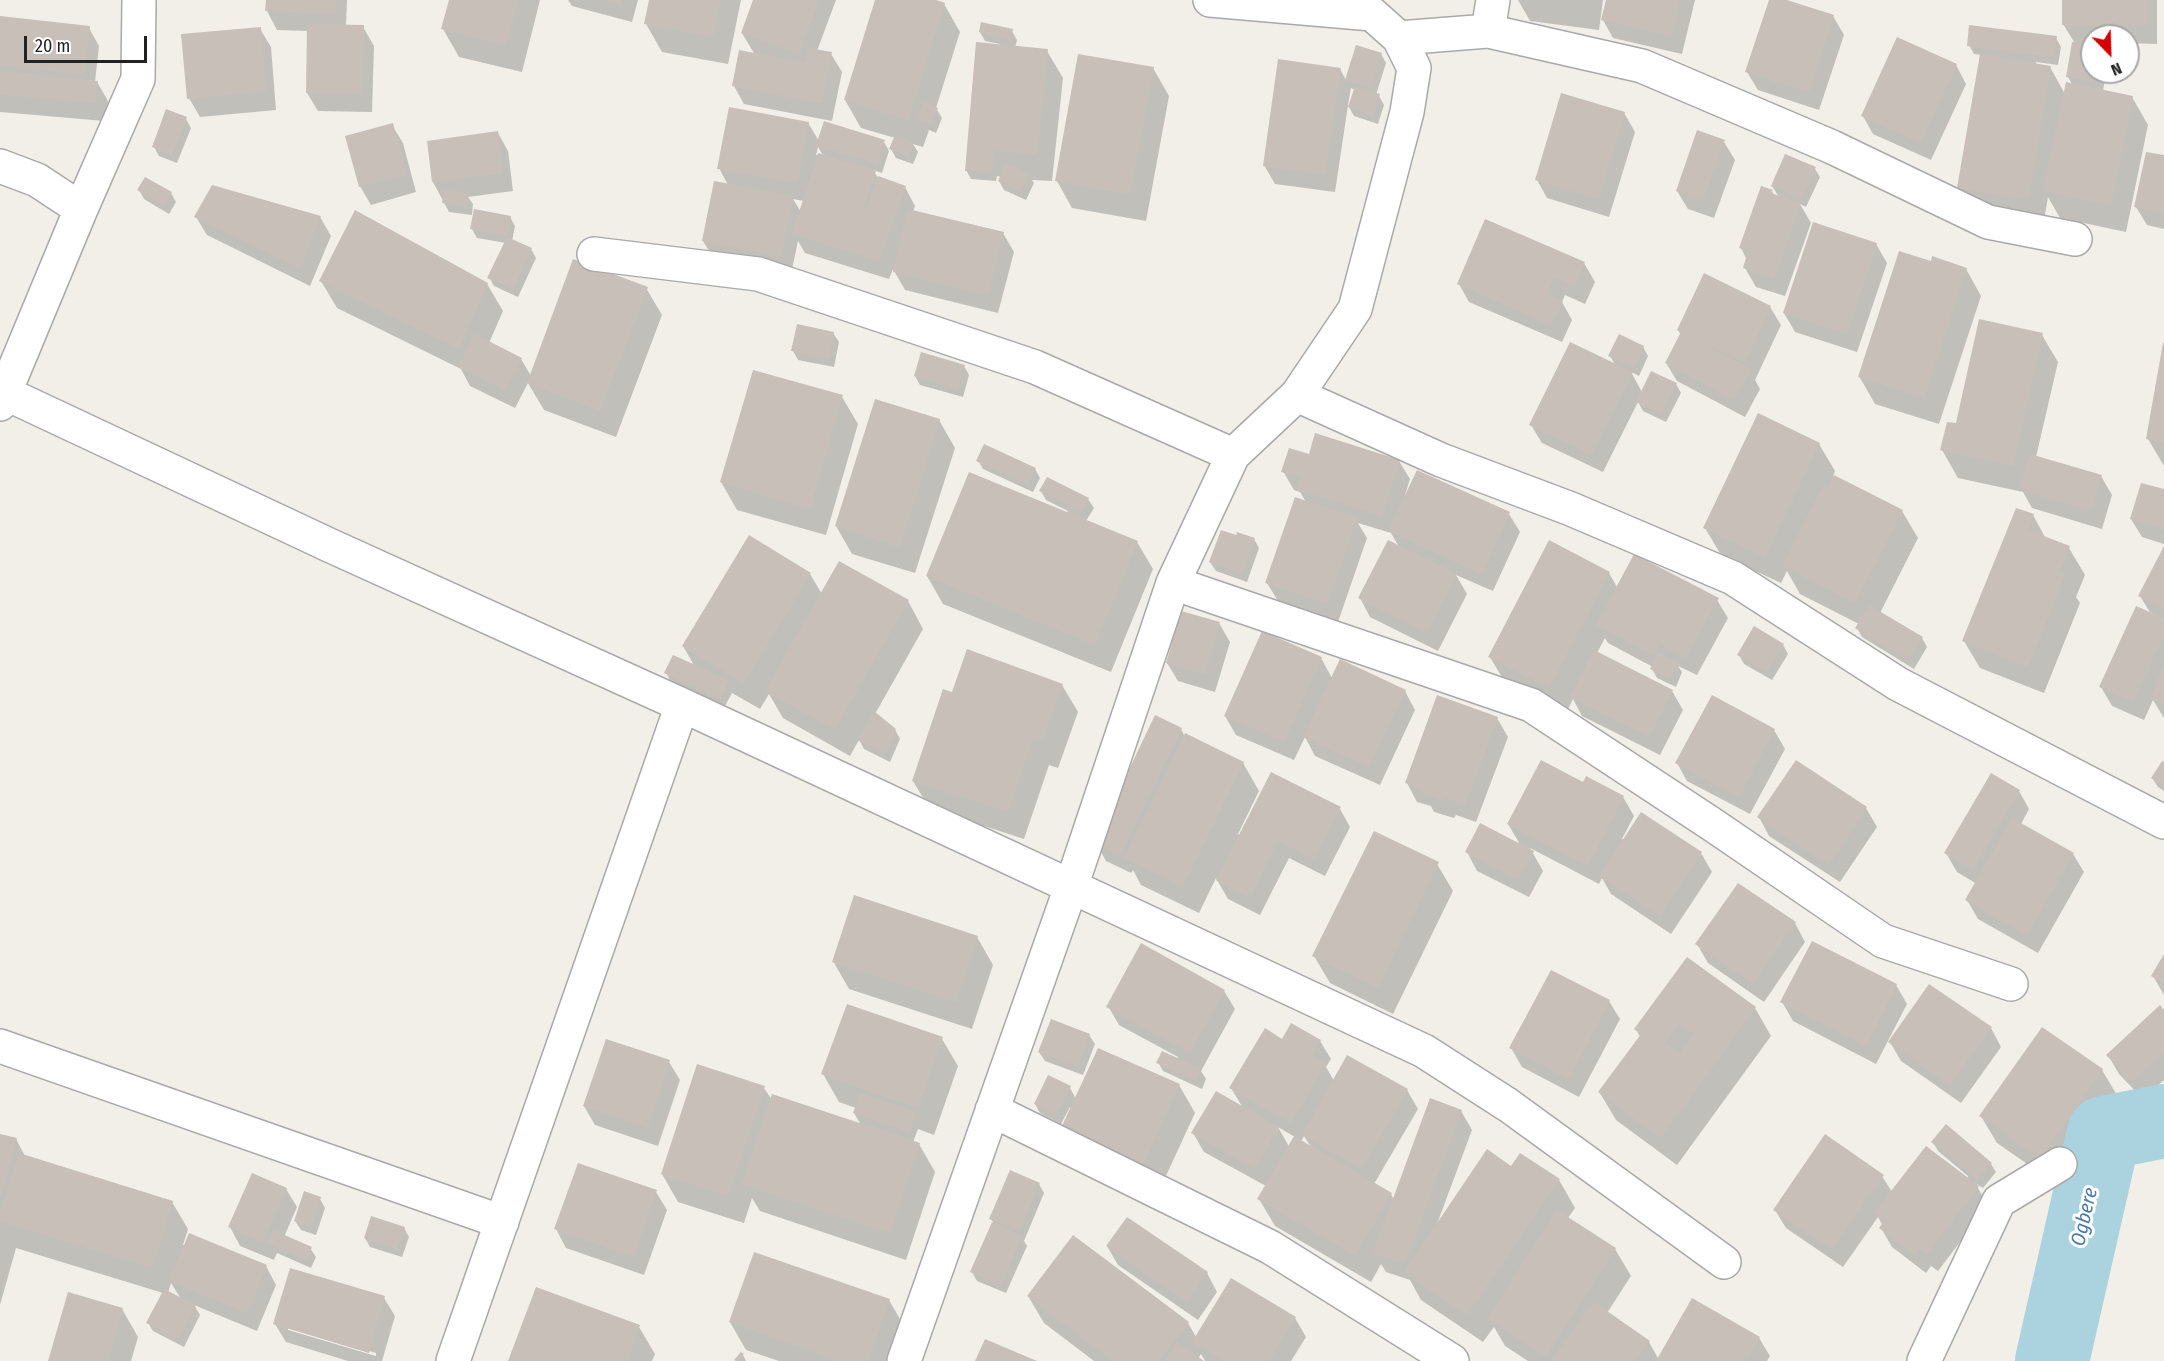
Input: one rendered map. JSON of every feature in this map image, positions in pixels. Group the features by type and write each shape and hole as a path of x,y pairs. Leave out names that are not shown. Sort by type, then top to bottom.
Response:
{"street":[{"path":"139,0 138,79 2,398 682,705 1424,1052 1508,1105 1724,1262"},
{"path":"904,1361 1071,887 1173,583 1233,454 1297,395 1355,309 1407,112 1414,68 1399,38 1372,14 1210,0"},
{"path":"1399,38 1490,15 1642,66 1832,147 1988,222 2075,239"},
{"path":"0,166 37,180 81,209"},
{"path":"594,254 759,274 1035,367 1233,454"},
{"path":"1297,395 1442,460 1571,509 1733,578 1898,684 2164,822"},
{"path":"1173,583 1531,705 1883,941 2011,984"},
{"path":"453,1361 682,705"},
{"path":"0,1046 502,1222"},
{"path":"992,1110 1270,1246 1452,1361"},
{"path":"1924,1361 1999,1201 2060,1164"}],"building":[{"path":"266,0 336,0 336,14 265,11"},
{"path":"449,0 518,0 506,45 441,29"},
{"path":"607,0 623,0 621,5"},
{"path":"649,0 720,0 713,37 644,24"},
{"path":"753,0 819,0 799,54 741,33"},
{"path":"875,0 936,0 945,3 908,120 844,100"},
{"path":"1606,0 1680,0 1672,36 1601,20"},
{"path":"1769,0 1787,0 1834,15 1809,92 1745,72"},
{"path":"2062,0 2147,0 2147,25 2062,25"},
{"path":"0,16 90,26 84,74 0,65"},
{"path":"981,22 1013,29 1011,40 979,32"},
{"path":"307,24 364,25 362,94 306,93"},
{"path":"1969,25 2057,36 2054,57 1967,46"},
{"path":"261,27 266,91 187,99 181,34"},
{"path":"1897,37 1957,64 1921,143 1861,116"},
{"path":"976,42 1048,49 1037,154 985,150 994,151 992,172 965,171"},
{"path":"2072,42 2080,43 2080,79 2066,77"},
{"path":"1356,45 1382,53 1371,88 1345,80"},
{"path":"808,48 832,52 822,103 732,86 739,50 806,63"},
{"path":"1078,54 1154,67 1130,194 1055,181"},
{"path":"1980,54 2051,66 2028,199 1957,188"},
{"path":"1278,59 1341,68 1325,174 1263,166"},
{"path":"0,71 98,81 95,103 0,94"},
{"path":"2066,82 2133,96 2111,205 2043,191"},
{"path":"1355,86 1380,94 1373,116 1348,107"},
{"path":"1561,93 1625,112 1599,199 1535,180"},
{"path":"924,102 938,108 931,124 917,119"},
{"path":"729,107 809,122 797,183 717,169"},
{"path":"166,109 187,117 172,155 152,147"},
{"path":"824,121 885,140 877,164 816,145"},
{"path":"393,123 407,174 359,187 345,136"},
{"path":"1697,130 1725,140 1703,200 1676,191"},
{"path":"498,131 503,173 432,182 427,141"},
{"path":"895,135 914,142 908,156 889,149"},
{"path":"2146,152 2164,155 2164,213 2134,207"},
{"path":"818,153 876,171 855,238 878,176 906,186 879,261 792,234"},
{"path":"1785,154 1816,167 1801,199 1771,186"},
{"path":"1006,163 1029,173 1021,191 998,181"},
{"path":"145,177 172,192 164,206 137,190"},
{"path":"714,181 793,196 781,257 702,241"},
{"path":"212,185 321,216 300,268 194,217"},
{"path":"1761,186 1773,190 1771,193 1801,203 1774,279 1743,268 1748,251 1739,248"},
{"path":"444,190 468,194 467,206 442,203"},
{"path":"474,209 511,216 507,236 470,229"},
{"path":"908,209 1004,232 988,295 893,272"},
{"path":"355,210 488,283 459,349 319,281"},
{"path":"1485,219 1585,262 1575,286 1554,277 1547,294 1563,301 1551,325 1457,284"},
{"path":"1813,222 1877,243 1847,334 1783,313"},
{"path":"507,237 532,248 513,289 487,278"},
{"path":"1899,251 1931,261 1932,256 1967,268 1924,398 1858,377"},
{"path":"573,259 648,287 600,411 527,383"},
{"path":"1704,273 1771,306 1745,362 1689,336 1751,369 1734,400 1665,363 1681,332 1677,330"},
{"path":"1979,319 2043,333 2013,466 1940,450 1947,422 1956,423"},
{"path":"797,324 834,332 829,358 791,351"},
{"path":"475,334 522,358 505,390 458,367"},
{"path":"1619,334 1644,346 1634,368 1608,356"},
{"path":"1570,342 1633,372 1592,455 1529,425"},
{"path":"2164,343 2164,442 2146,439"},
{"path":"921,352 965,365 958,389 914,376"},
{"path":"753,370 843,395 810,509 720,482"},
{"path":"1651,371 1677,383 1661,414 1636,402"},
{"path":"875,399 940,419 900,547 835,526"},
{"path":"1758,413 1820,443 1765,557 1703,528"},
{"path":"1315,433 1400,460 1382,516 1297,489 1301,477 1281,472 1289,448 1309,454"},
{"path":"984,444 1036,468 1028,484 976,461"},
{"path":"2030,454 2102,475 2091,511 2019,489"},
{"path":"1417,470 1510,512 1482,574 1388,531"},
{"path":"969,472 1138,541 1095,645 926,576"},
{"path":"1834,475 1903,510 1855,603 1782,566 1823,486 1827,489"},
{"path":"1047,477 1089,498 1082,512 1039,491"},
{"path":"2141,483 2164,489 2164,529 2130,519"},
{"path":"1295,497 1357,518 1327,604 1265,583"},
{"path":"2016,508 2034,514 2028,530 2070,546 2060,572 2065,574 2028,667 1962,641"},
{"path":"1221,530 1255,538 1242,574 1209,562"},
{"path":"749,535 811,573 744,683 682,646"},
{"path":"1388,540 1457,574 1427,633 1358,598"},
{"path":"1549,540 1610,572 1549,688 1488,657"},
{"path":"2164,546 2164,609 2138,596"},
{"path":"1634,554 1719,598 1686,658 1660,644 1654,655 1596,625"},
{"path":"839,561 909,600 835,729 765,691"},
{"path":"1869,605 1923,637 1909,661 1855,628"},
{"path":"2136,606 2164,618 2164,635 2133,702 2099,687"},
{"path":"1181,611 1220,622 1205,674 1166,663"},
{"path":"1754,626 1784,644 1767,672 1737,655"},
{"path":"1262,631 1322,657 1284,742 1224,716"},
{"path":"967,649 1063,684 1042,741 1033,738 1008,812 912,781 943,689 952,692"},
{"path":"1594,650 1673,690 1649,737 1570,697"},
{"path":"1658,653 1678,662 1670,679 1650,669"},
{"path":"673,655 729,680 720,698 664,673"},
{"path":"1340,659 1406,690 1369,767 1303,737"},
{"path":"2164,666 2164,704 2150,699"},
{"path":"1437,695 1498,717 1465,805 1445,797 1444,801 1422,793 1423,789 1405,783"},
{"path":"1712,695 1775,729 1739,797 1675,763"},
{"path":"874,711 896,729 885,754 858,740"},
{"path":"1155,715 1182,728 1121,855 1094,843"},
{"path":"1185,733 1244,762 1183,886 1124,858"},
{"path":"1541,760 1583,782 1586,776 1624,796 1588,866 1507,824"},
{"path":"1796,760 1867,807 1829,865 1757,817"},
{"path":"2162,761 2164,762 2164,787 2151,778"},
{"path":"1271,772 1341,807 1314,859 1278,841 1250,898 1216,880"},
{"path":"1991,773 2020,790 1973,870 1944,853"},
{"path":"1641,812 1702,852 1660,916 1599,876"},
{"path":"2012,818 2074,853 2027,935 1965,900"},
{"path":"1480,823 1534,851 1518,880 1465,852"},
{"path":"1374,831 1439,862 1378,988 1312,956"},
{"path":"1738,883 1796,922 1753,984 1695,944"},
{"path":"854,895 978,936 956,1002 832,962"},
{"path":"1812,941 1897,984 1866,1046 1780,1002"},
{"path":"1141,943 1225,990 1190,1053 1106,1007"},
{"path":"2164,954 2164,984 2151,976"},
{"path":"1687,957 1756,1007 1661,1138 1598,1092 1641,1034 1634,1029","holes":["1679,1023 1694,1034 1680,1053 1665,1043"]},
{"path":"1551,970 1610,1000 1569,1079 1509,1048"},
{"path":"1929,984 1992,1027 1950,1085 1888,1042"},
{"path":"847,1004 943,1037 918,1108 821,1074"},
{"path":"2160,1005 2164,1010 2164,1051 2132,1082 2106,1055"},
{"path":"1051,1019 1090,1034 1078,1067 1038,1052"},
{"path":"1291,1023 1321,1040 1312,1056 1326,1064 1291,1123 1229,1088 1265,1028 1282,1039"},
{"path":"2042,1027 2103,1069 2040,1158 1979,1116"},
{"path":"606,1039 670,1060 648,1128 583,1106"},
{"path":"1098,1048 1180,1084 1138,1176 1056,1139"},
{"path":"1162,1051 1202,1069 1196,1081 1156,1063"},
{"path":"1347,1055 1408,1089 1362,1169 1302,1135"},
{"path":"697,1064 765,1086 728,1196 661,1174"},
{"path":"1048,1075 1071,1086 1056,1115 1034,1104"},
{"path":"1216,1091 1279,1127 1255,1169 1191,1133"},
{"path":"860,1093 916,1112 909,1132 853,1113"},
{"path":"772,1094 920,1143 890,1233 742,1184"},
{"path":"1430,1098 1462,1110 1405,1264 1373,1253"},
{"path":"1946,1124 1992,1163 1977,1180 1931,1142"},
{"path":"0,1134 17,1138 1,1196 0,1195"},
{"path":"1825,1134 1884,1175 1832,1249 1773,1210"},
{"path":"1294,1136 1392,1193 1355,1255 1257,1199"},
{"path":"1926,1146 1979,1186 1927,1254 1920,1248 1915,1255 1879,1228 1884,1221 1874,1213"},
{"path":"1487,1149 1511,1166 1520,1153 1560,1179 1467,1315 1404,1272"},
{"path":"19,1153 173,1201 152,1268 0,1221 0,1212"},
{"path":"578,1163 657,1190 634,1257 554,1229"},
{"path":"1010,1170 1040,1183 1019,1231 989,1219"},
{"path":"252,1173 287,1188 263,1242 228,1227"},
{"path":"304,1191 321,1197 311,1227 294,1221"},
{"path":"1557,1210 1616,1248 1546,1356 1487,1319"},
{"path":"371,1216 405,1227 397,1249 364,1238"},
{"path":"1127,1217 1208,1272 1187,1302 1106,1246"},
{"path":"992,1222 1022,1236 1001,1285 970,1272"},
{"path":"273,1230 312,1247 306,1260 268,1243"},
{"path":"189,1233 267,1265 247,1313 169,1281"},
{"path":"1073,1235 1189,1322 1159,1361 1113,1361 1027,1296"},
{"path":"754,1252 890,1299 868,1361 840,1361 729,1322"},
{"path":"290,1268 385,1296 369,1353 273,1324"},
{"path":"1231,1278 1296,1317 1269,1361 1224,1361 1192,1342"},
{"path":"536,1287 640,1325 627,1361 508,1361"},
{"path":"164,1289 196,1305 179,1339 146,1323"},
{"path":"68,1292 123,1308 108,1361 48,1361"},
{"path":"1692,1298 1760,1337 1747,1361 1656,1361"},
{"path":"1594,1302 1650,1341 1635,1361 1551,1361"},
{"path":"985,1339 1037,1361 975,1361"},
{"path":"1177,1342 1204,1361 1164,1361"},
{"path":"741,1352 744,1354 736,1361 734,1360"}],"waterway":[{"name":"Ogbere","path":"2052,1361 2104,1133 2164,1121"}]}
